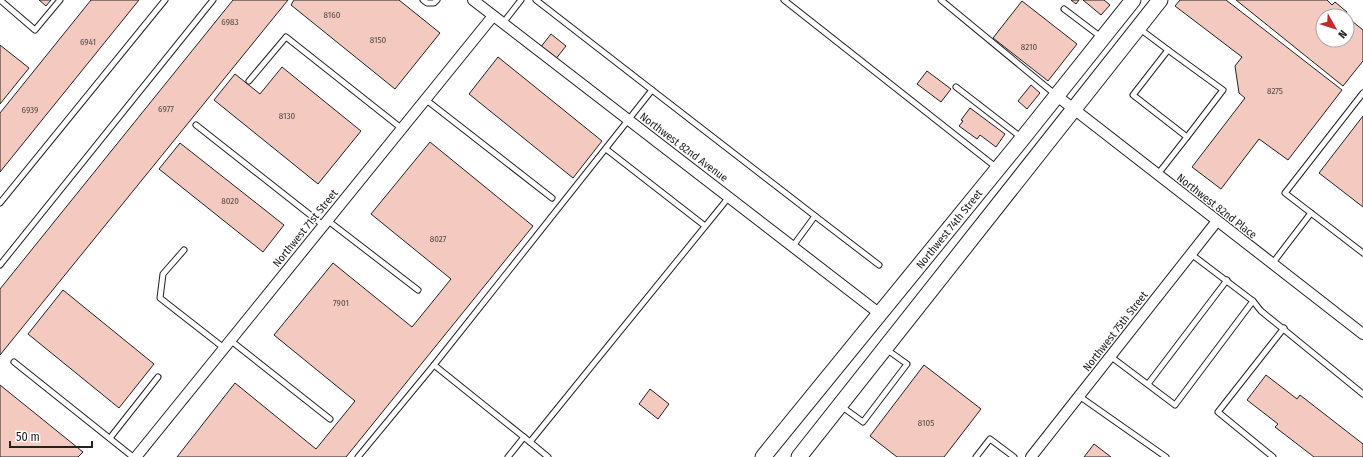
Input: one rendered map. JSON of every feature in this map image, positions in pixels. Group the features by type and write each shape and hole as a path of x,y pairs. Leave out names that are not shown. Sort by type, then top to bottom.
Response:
{"main road":[{"name":"Northwest 74th Street","path":"763,457 1057,96 1132,0"},
{"name":"Northwest 74th Street","path":"800,457 1160,0"}],"street":[{"name":"Northwest 82nd Avenue","path":"473,0 880,314"},
{"name":"Northwest 71st Street","path":"135,457 493,16"},
{"name":"Northwest 82nd Place","path":"1057,96 1363,334"},
{"name":"Northwest 75th Street","path":"1031,457 1217,220"}],"lane":[{"path":"0,0 35,30 60,0"},
{"path":"0,203 164,0"},
{"path":"0,265 213,0"},
{"path":"422,0 426,3 434,3 437,0"},
{"path":"502,23 521,0"},
{"path":"536,0 879,265"},
{"path":"784,0 998,169"},
{"path":"941,0 1057,96"},
{"path":"1064,9 1103,39"},
{"path":"1139,28 1223,90 1158,174"},
{"path":"249,81 286,37 401,128"},
{"path":"1168,50 1134,94 1187,137"},
{"path":"956,88 1023,138"},
{"path":"358,457 434,365 652,90"},
{"path":"1363,93 1286,193 1363,253"},
{"path":"425,99 552,198"},
{"path":"196,125 325,223 418,290"},
{"path":"606,149 705,226"},
{"path":"530,442 728,197"},
{"path":"1272,264 1311,213"},
{"path":"793,246 815,216"},
{"path":"184,250 162,274 160,298 227,344 330,419"},
{"path":"1191,254 1253,301 1261,311 1284,328 1363,394"},
{"path":"1148,384 1227,280"},
{"path":"1110,356 1175,405 1253,301"},
{"path":"1273,457 1218,412 1284,328"},
{"path":"840,406 863,422 907,364 885,348"},
{"path":"14,362 135,457"},
{"path":"434,365 548,457"},
{"path":"110,438 158,377"},
{"path":"1079,396 1166,457"},
{"path":"508,457 524,437"},
{"path":"976,457 990,439 1014,457"}],"building":[{"path":"39,0 51,0 46,6"},
{"path":"91,0 139,0 0,172 0,113"},
{"path":"233,0 288,0 0,355 0,289"},
{"path":"294,0 399,0 440,33 395,89 291,5"},
{"path":"1071,0 1079,0 1076,4"},
{"path":"1083,0 1104,0 1110,5 1101,15"},
{"path":"1180,0 1226,0 1342,90 1288,160 1259,139 1221,189 1192,167 1245,98 1239,93 1235,66 1242,57 1175,6"},
{"path":"1236,0 1327,0 1332,5 1335,2 1342,8 1315,8 1315,48 1355,48 1355,24 1363,30 1363,61 1343,86"},
{"path":"1022,1 1077,44 1048,81 993,38"},
{"path":"551,34 566,46 555,60 540,48"},
{"path":"0,45 29,68 0,104"},
{"path":"498,57 602,141 573,178 469,94"},
{"path":"282,67 361,131 318,184 214,100 235,74 260,94"},
{"path":"927,71 951,89 941,102 917,84"},
{"path":"1031,85 1040,93 1027,109 1018,101"},
{"path":"970,108 1005,134 996,147 980,135 977,139 959,126 963,121 961,120"},
{"path":"1363,116 1363,207 1319,173"},
{"path":"430,142 533,226 346,457 177,457 235,383 316,449 355,401 274,335 333,263 412,327 451,279 371,214"},
{"path":"180,143 284,225 263,252 159,169"},
{"path":"63,290 154,364 119,408 28,334"},
{"path":"924,365 981,409 944,457 897,457 870,436"},
{"path":"1266,375 1297,399 1300,395 1363,444 1363,457 1314,457 1275,427 1278,424 1247,400"},
{"path":"0,385 83,452 78,457 0,457"},
{"path":"650,389 669,404 658,419 639,404"},
{"path":"1094,444 1111,457 1084,457"}]}
